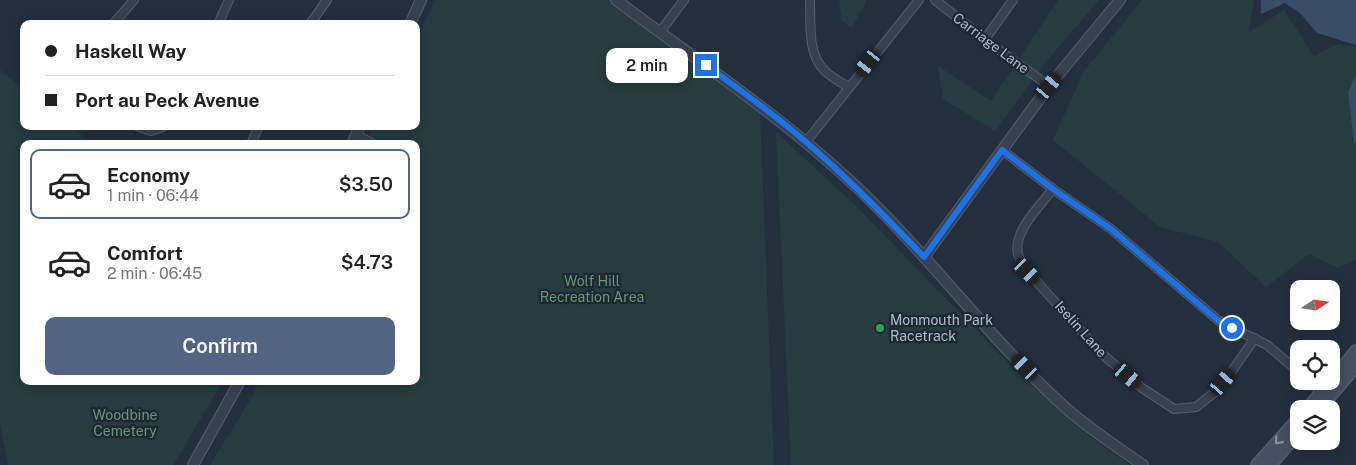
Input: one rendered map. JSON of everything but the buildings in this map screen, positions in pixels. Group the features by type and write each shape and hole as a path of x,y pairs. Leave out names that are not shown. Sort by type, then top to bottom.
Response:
{"main road":[{"path":"1340,370 1356,351"},
{"path":"1327,400 1356,366"},
{"path":"1314,400 1322,392"},
{"path":"1257,465 1290,428"},
{"path":"1270,465 1290,442"}],"street":[{"path":"116,20 134,0"},
{"path":"220,20 229,0"},
{"path":"313,20 327,0"},
{"path":"412,20 421,0"},
{"path":"616,0 757,103 806,142 868,199 1045,388 1089,427 1143,465"},
{"path":"660,32 684,0"},
{"path":"810,0 814,56 824,71 848,87"},
{"path":"806,142 919,0"},
{"name":"Carriage Lane","path":"935,0 1049,86"},
{"path":"985,39 1013,0"},
{"path":"924,257 1049,86 1120,0"},
{"path":"1002,150 1053,189 1111,229 1219,321 1267,345 1290,364"},
{"name":"Iselin Lane","path":"1053,189 1027,222 1018,238 1018,255 1027,271 1100,353 1142,388 1174,408 1196,406 1214,392 1232,372 1255,338"},
{"path":"193,465 238,385"}],"green space":[{"name":"Wolf Hill Recreation Area","path":"436,0 611,0 760,112 774,465 210,465 252,397 257,385 420,385 420,140 371,140 371,130 420,130 420,32"},
{"path":"839,0 865,0 866,3 851,28 842,21"},
{"path":"1058,0 1099,0 1045,63 995,131 943,99 938,66 991,101"},
{"path":"1142,0 1254,0 1248,33 1284,10 1314,56 1338,44 1356,47 1356,74 1348,92 1354,143 1356,143 1356,260 1338,268 1309,254 1266,287 1218,242 1160,227 1053,140 1084,71"},
{"name":"Woodbine Cemetery","path":"0,70 20,86 20,130 76,130 87,140 20,140 20,385 221,385 173,465 8,465 0,424"},
{"name":"Monmouth Park Racetrack","path":"776,132 856,206 1022,377 1092,438 1130,465 791,465"}],"water":[{"path":"1261,0 1356,0 1356,45 1317,33 1300,13 1285,3 1261,14"},
{"path":"1356,74 1356,142 1354,144 1348,92"}],"place":[{"name":"Monmouth Park Racetrack","path":"880,328"}],"route":[{"path":"706,65 806,142 868,199 924,257 1002,150 1053,189 1111,229 1219,321 1232,328"}]}
